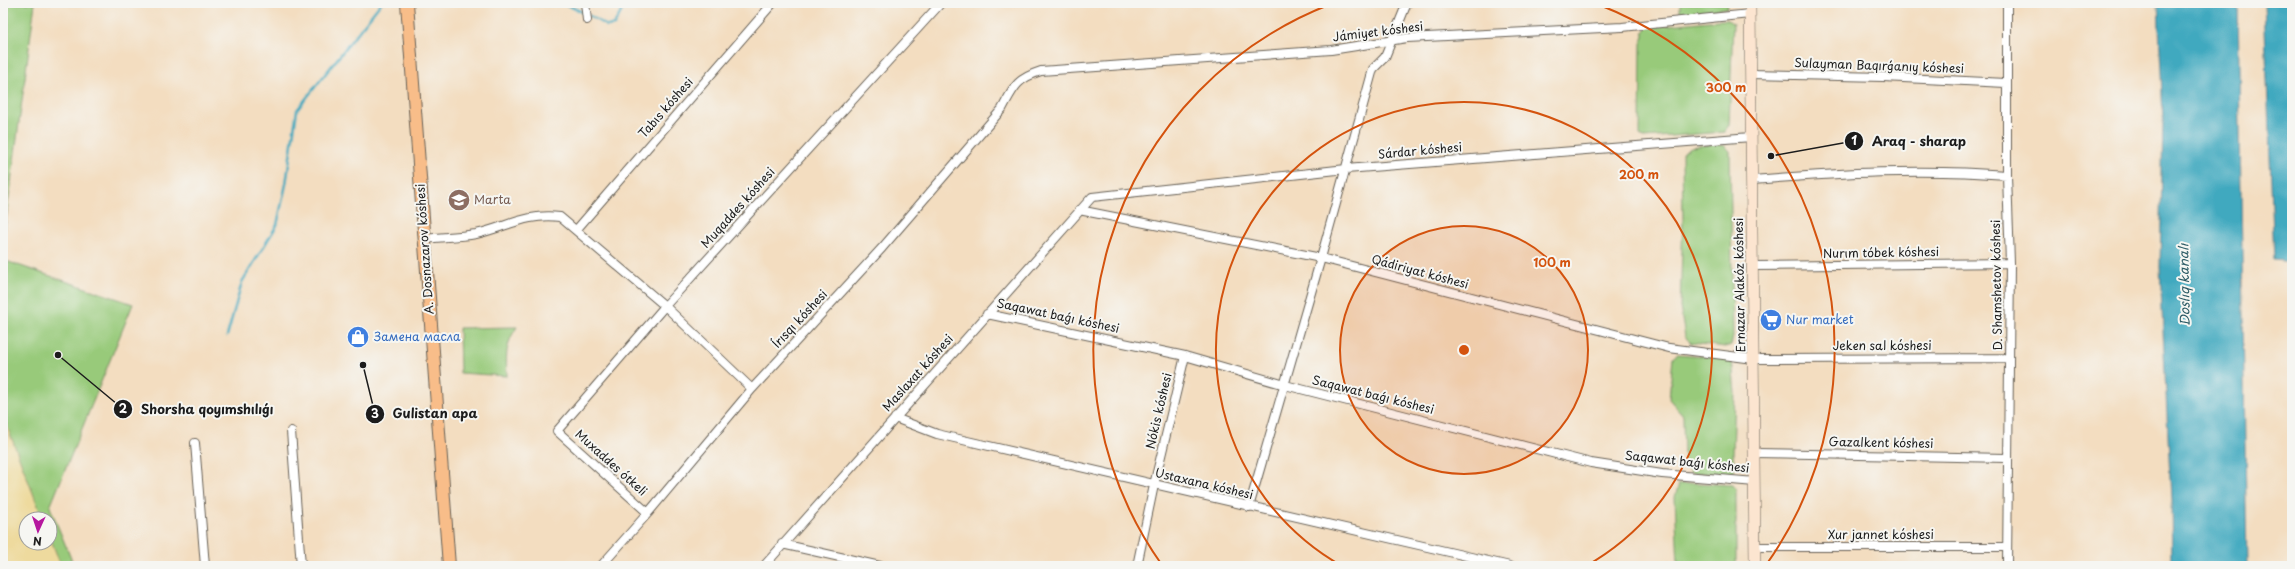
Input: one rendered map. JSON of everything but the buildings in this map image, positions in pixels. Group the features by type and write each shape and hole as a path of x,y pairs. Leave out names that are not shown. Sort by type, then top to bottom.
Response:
{"main road":[{"name":"A. Dosnazarov kóshesi","path":"407,3 449,566"},
{"name":"Ernazar Alakóz kóshesi","path":"1750,8 1755,566"}],"street":[{"path":"585,3 587,20"},
{"name":"Tabıs kóshesi","path":"577,229 773,3"},
{"name":"Muqaddes kóshesi","path":"557,431 665,306 941,3"},
{"path":"1249,506 1374,69 1385,57 1407,3"},
{"name":"D. Shamshetov kóshesi","path":"2007,3 2007,175 2010,263 2006,458 2007,566"},
{"name":"Jámiyet kóshesi","path":"1014,87 1024,77 1040,71 1331,50 1392,42 1407,38 1622,27 1750,8"},
{"name":"Sulayman Baqırǵanıy kóshesi","path":"1750,74 1883,77 2006,83"},
{"name":"Írısqı kóshesi","path":"601,566 648,513 752,389 882,248 1002,109 1014,87"},
{"name":"Sárdar kóshesi","path":"1092,196 1346,169 1751,137"},
{"path":"1752,180 1826,174 1955,171 2007,175"},
{"name":"Maslaxat kóshesi","path":"764,566 1092,196"},
{"name":"Qádiriyat kóshesi","path":"1079,210 1321,258 1669,348 1754,359"},
{"path":"424,239 476,234 527,217 544,215 560,217 577,229 665,306 752,389"},
{"name":"Nurım tóbek kóshesi","path":"1753,266 2010,263"},
{"name":"Saqawat baǵı kóshesi","path":"988,314 1185,356 1285,384 1591,463 1662,474 1755,482"},
{"name":"Nókis kóshesi","path":"1137,566 1154,485 1185,356"},
{"name":"Jeken sal kóshesi","path":"1754,359 2009,358"},
{"name":"Ustaxana kóshesi","path":"895,418 937,434 1510,566"},
{"path":"291,431 301,566"},
{"name":"Muxaddes ótkeli","path":"557,431 648,513"},
{"path":"195,443 205,566"},
{"name":"Gazalkent kóshesi","path":"1755,453 2006,458"},
{"path":"782,544 880,566"},
{"name":"Xur jannet kóshesi","path":"1755,547 2007,547"}],"green space":[{"path":"3,3 35,3 3,243"},
{"path":"1680,3 1728,3 1727,8 1685,15 1680,12"},
{"path":"1728,20 1733,24 1729,125 1724,132 1644,138 1640,135 1641,44 1644,32 1649,27"},
{"path":"1714,144 1725,146 1730,151 1733,337 1731,345 1726,347 1691,343 1685,337 1680,307 1683,221 1682,153 1691,147"},
{"path":"3,260 133,304 50,507 52,511 18,511 18,551 58,551 58,527 74,566 3,566"},
{"path":"517,327 508,345 506,362 507,376 460,373 459,328"},
{"path":"1678,354 1727,358 1732,360 1735,393 1733,455 1735,466 1733,472 1728,474 1691,473 1684,462 1683,415 1669,399 1673,357"},
{"path":"1695,483 1732,485 1736,490 1736,566 1678,566 1675,497 1679,484"}],"sand":[{"path":"3,416 40,511 18,511 18,551 55,551 61,566 3,566"}],"water":[{"name":"Doslıq kanalı","path":"2158,3 2238,3 2247,566 2172,566 2171,500 2160,267 2163,120"},
{"path":"2264,3 2292,3 2292,262 2274,260"}],"waterway":[{"path":"227,336 242,282 277,225 286,184 297,110 381,3"},
{"path":"563,3 582,12"},
{"path":"590,16 607,26 614,25 626,3"}],"place":[{"name":"Araq - sharap","path":"1771,156"},
{"name":"Marta","path":"459,200"},
{"name":"Nur market","path":"1771,320"},
{"name":"Замена масла","path":"358,337"},
{"name":"Shorsha qoyımshılıǵı","path":"58,355"},
{"name":"Gulistan apa","path":"363,365"}]}
